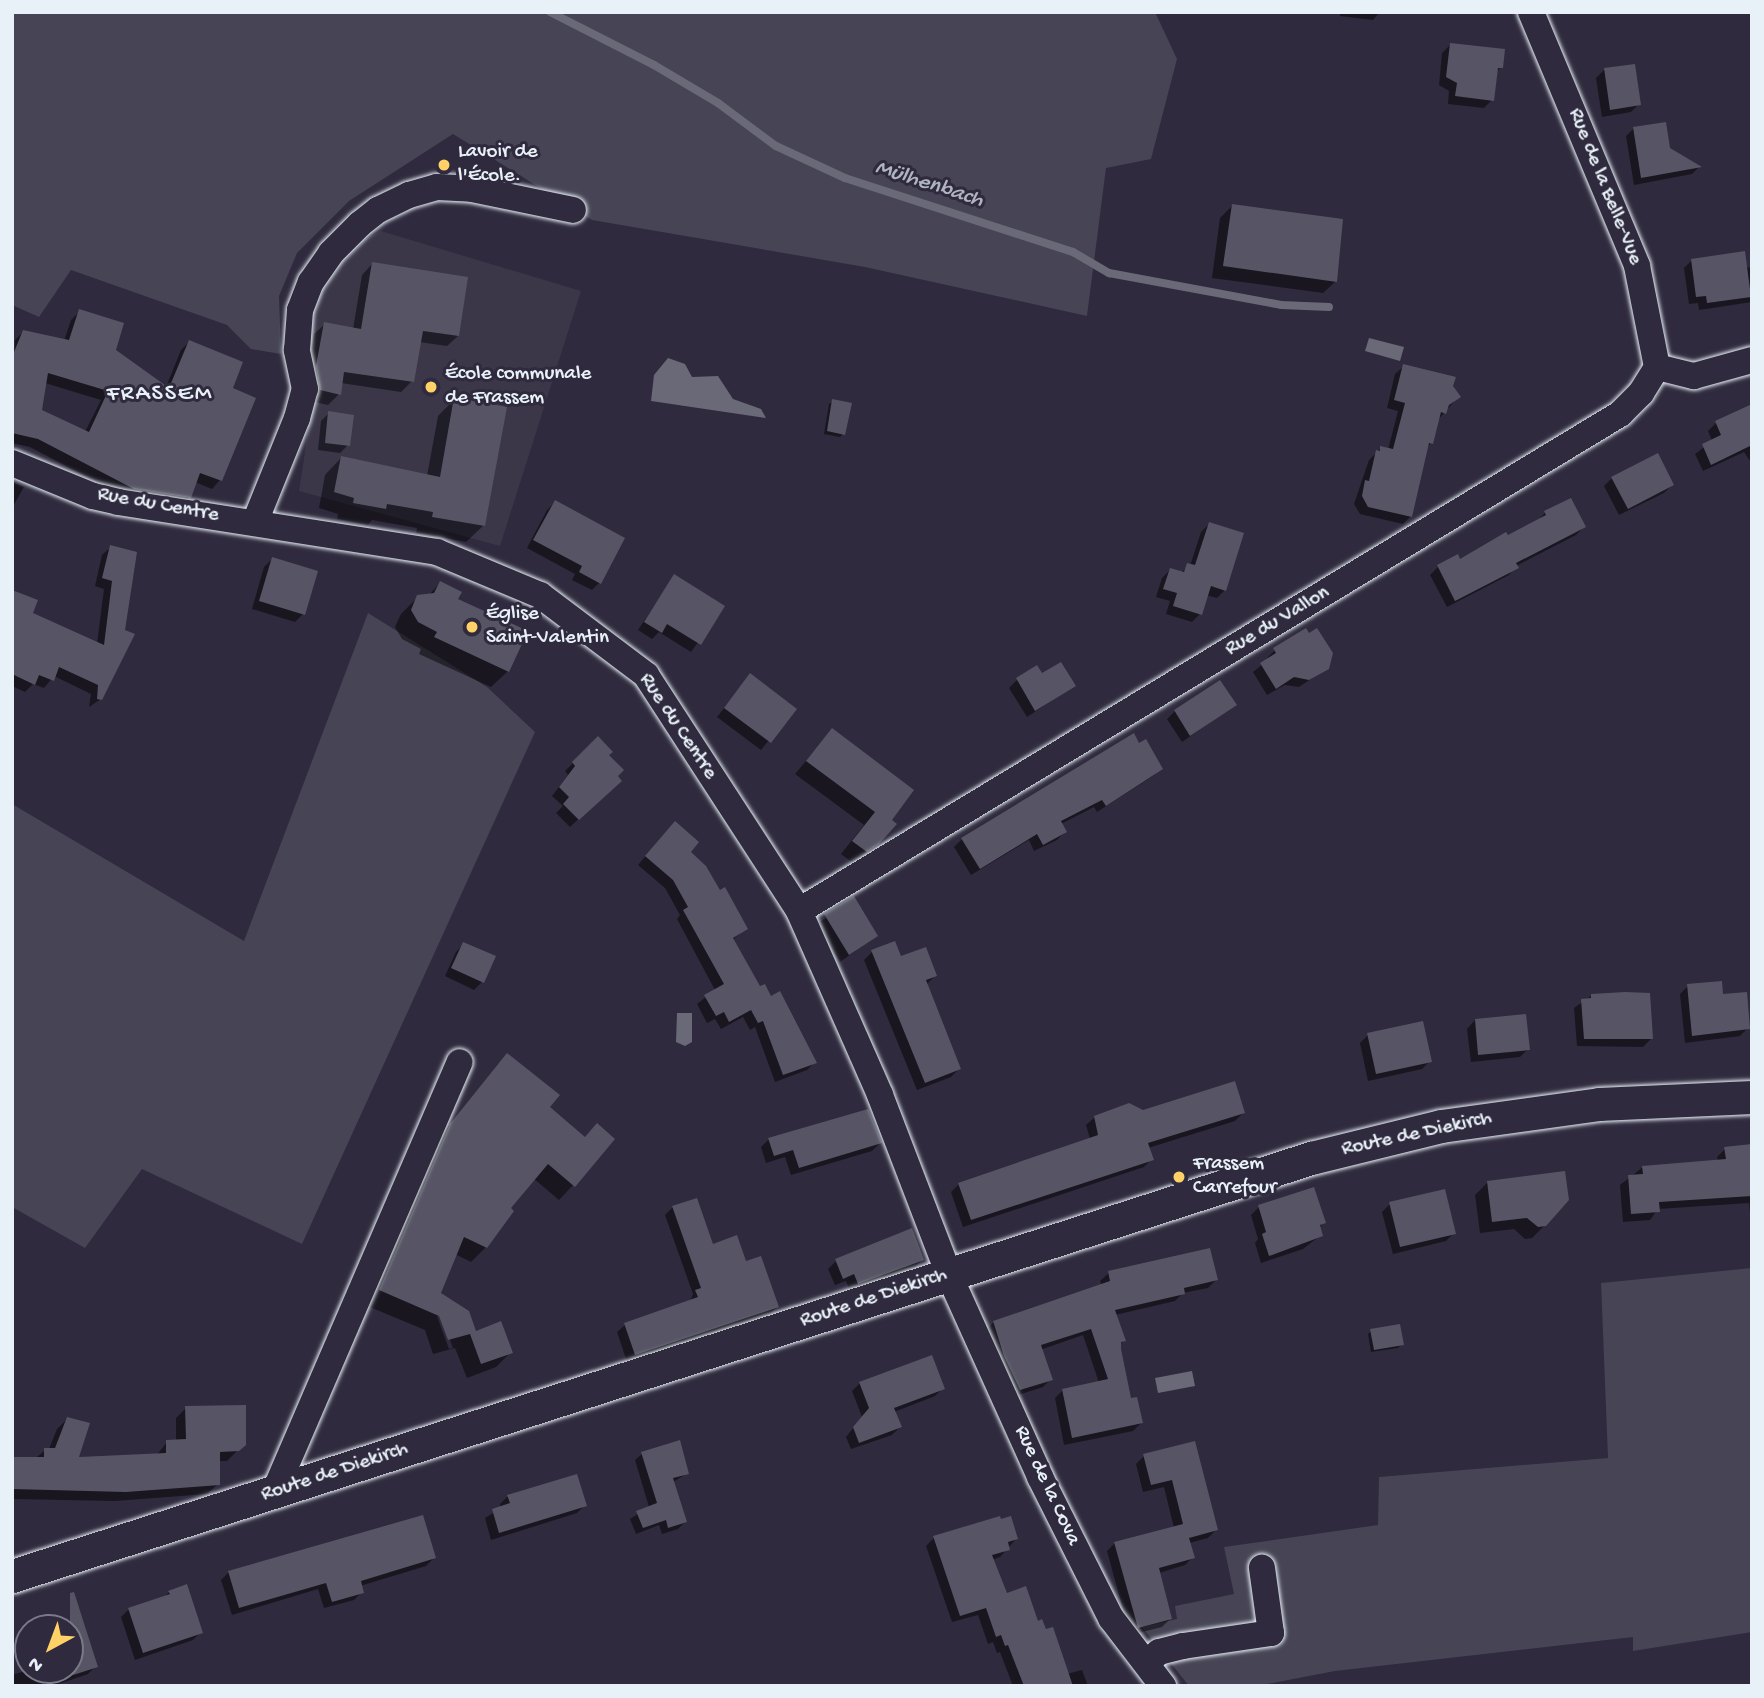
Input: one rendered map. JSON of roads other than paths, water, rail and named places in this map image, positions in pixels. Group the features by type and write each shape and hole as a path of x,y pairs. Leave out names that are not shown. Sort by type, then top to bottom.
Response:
{"main road":[{"name":"Route de Diekirch","path":"12,1576 1311,1158 1441,1126 1599,1104 1752,1097"}],"street":[{"name":"Rue de la Belle-Vue","path":"1531,12 1637,266 1657,366"},
{"path":"255,522 297,418 304,389 297,350 300,310 311,282 331,253 360,224 388,205 437,187 472,189 572,209"},
{"path":"1657,366 1693,376 1752,360"},
{"name":"Rue du Vallon","path":"799,911 1620,414 1641,393 1657,366"},
{"name":"Rue du Centre","path":"12,463 93,496 437,552 540,595 646,675 799,911 880,1095 949,1275"},
{"path":"274,1493 460,1062"},
{"name":"Rue de la Cova","path":"949,1275 1040,1477 1111,1618 1163,1686"},
{"path":"1146,1663 1159,1652 1183,1646 1271,1633 1262,1568"}],"water":[{"path":"1369,338 1404,347 1400,361 1365,351"},
{"path":"668,358 685,364 692,377 718,376 733,399 761,409 766,418 651,401 654,375"},
{"path":"677,1013 692,1013 692,1042 685,1046 676,1042"},
{"path":"1192,1371 1195,1386 1158,1393 1155,1378"}],"waterway":[{"name":"Mülhenbach","path":"550,12 654,65 718,103 776,146 845,178 1073,252 1109,273 1281,305 1329,307"}],"place":[{"name":"Lavoir de l'École.","path":"444,165"},
{"name":"École communale de Frassem","path":"431,387"},
{"name":"Église Saint-Valentin","path":"472,627"},
{"name":"Frassem Carrefour","path":"1179,1177"}],"district":[{"name":"FRASSEM","path":"160,395"}]}
